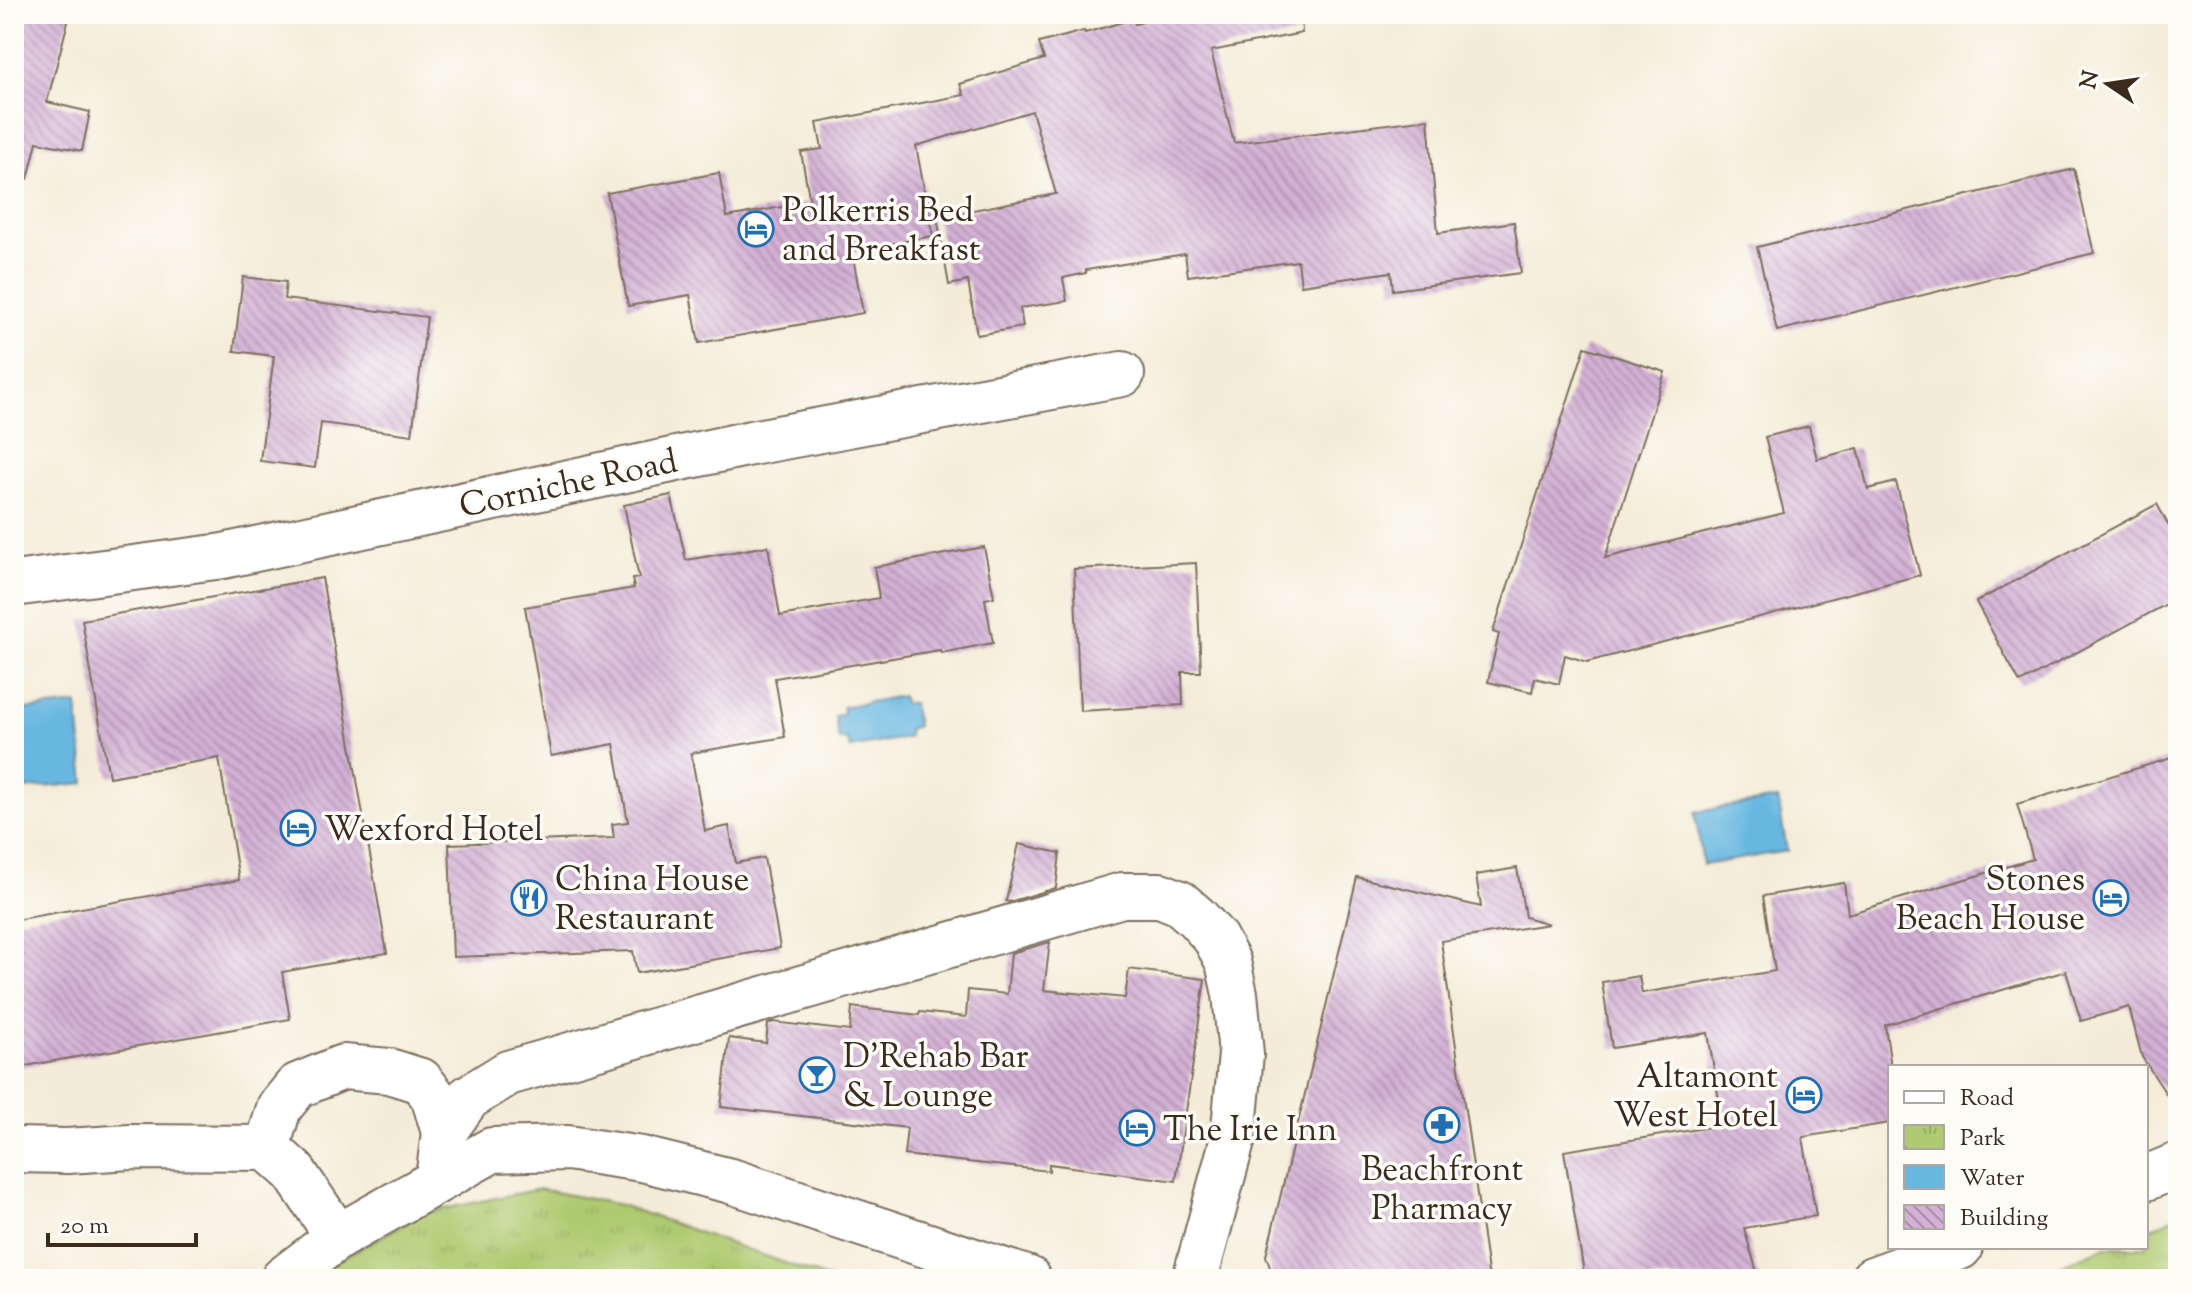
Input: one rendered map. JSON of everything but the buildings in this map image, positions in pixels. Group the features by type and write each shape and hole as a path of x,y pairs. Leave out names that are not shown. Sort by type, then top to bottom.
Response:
{"street":[{"name":"Corniche Road","path":"14,584 223,556 751,443 1122,374"},
{"path":"444,1132 468,1098 508,1073 1122,895 1160,895 1180,903 1197,918 1215,938 1228,962 1235,994 1241,1054 1233,1138 1195,1279"},
{"path":"267,1148 279,1108 297,1086 343,1067 389,1071 421,1081 433,1096 444,1132 438,1179"},
{"path":"14,1150 267,1148 294,1172 338,1237"},
{"path":"283,1279 338,1237 492,1150 568,1148 642,1159 731,1181 1029,1279"},
{"path":"2148,1177 2178,1165"},
{"path":"1873,1279 1955,1249"}],"green space":[{"path":"539,1189 621,1205 830,1279 304,1279 424,1213"},
{"path":"2178,1216 2178,1279 2030,1279 2100,1249 2148,1249 2148,1229"}],"water":[{"path":"902,696 904,704 912,703 917,726 908,729 909,737 850,748 847,739 839,740 835,716 844,714 842,707"},
{"path":"77,704 85,783 14,790 14,711"},
{"path":"1778,799 1787,851 1703,865 1695,812"}],"place":[{"name":"Polkerris Bed and Breakfast","path":"756,229"},
{"name":"Wexford Hotel","path":"298,828"},
{"name":"China House Restaurant","path":"529,898"},
{"name":"Stones Beach House","path":"2111,898"},
{"name":"D'Rehab Bar & Lounge","path":"817,1075"},
{"name":"Altamont West Hotel","path":"1804,1095"},
{"name":"Beachfront Pharmacy","path":"1442,1125"},
{"name":"The Irie Inn","path":"1137,1128"}]}
